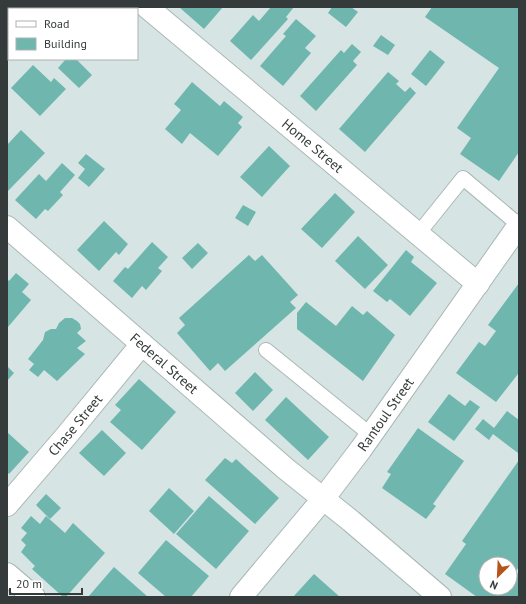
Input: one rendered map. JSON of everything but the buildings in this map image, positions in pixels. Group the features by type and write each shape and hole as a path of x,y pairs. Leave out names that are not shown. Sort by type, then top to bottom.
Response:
{"main road":[{"name":"Home Street","path":"147,7 478,284"},
{"name":"Rantoul Street","path":"242,597 323,499 371,435 519,225"},
{"name":"Federal Street","path":"7,227 286,469 351,521 440,597"},
{"name":"Chase Street","path":"7,505 142,344"},
{"path":"7,574 34,597"}],"lane":[{"path":"418,234 463,178 519,225"},
{"path":"266,350 371,435"}]}
